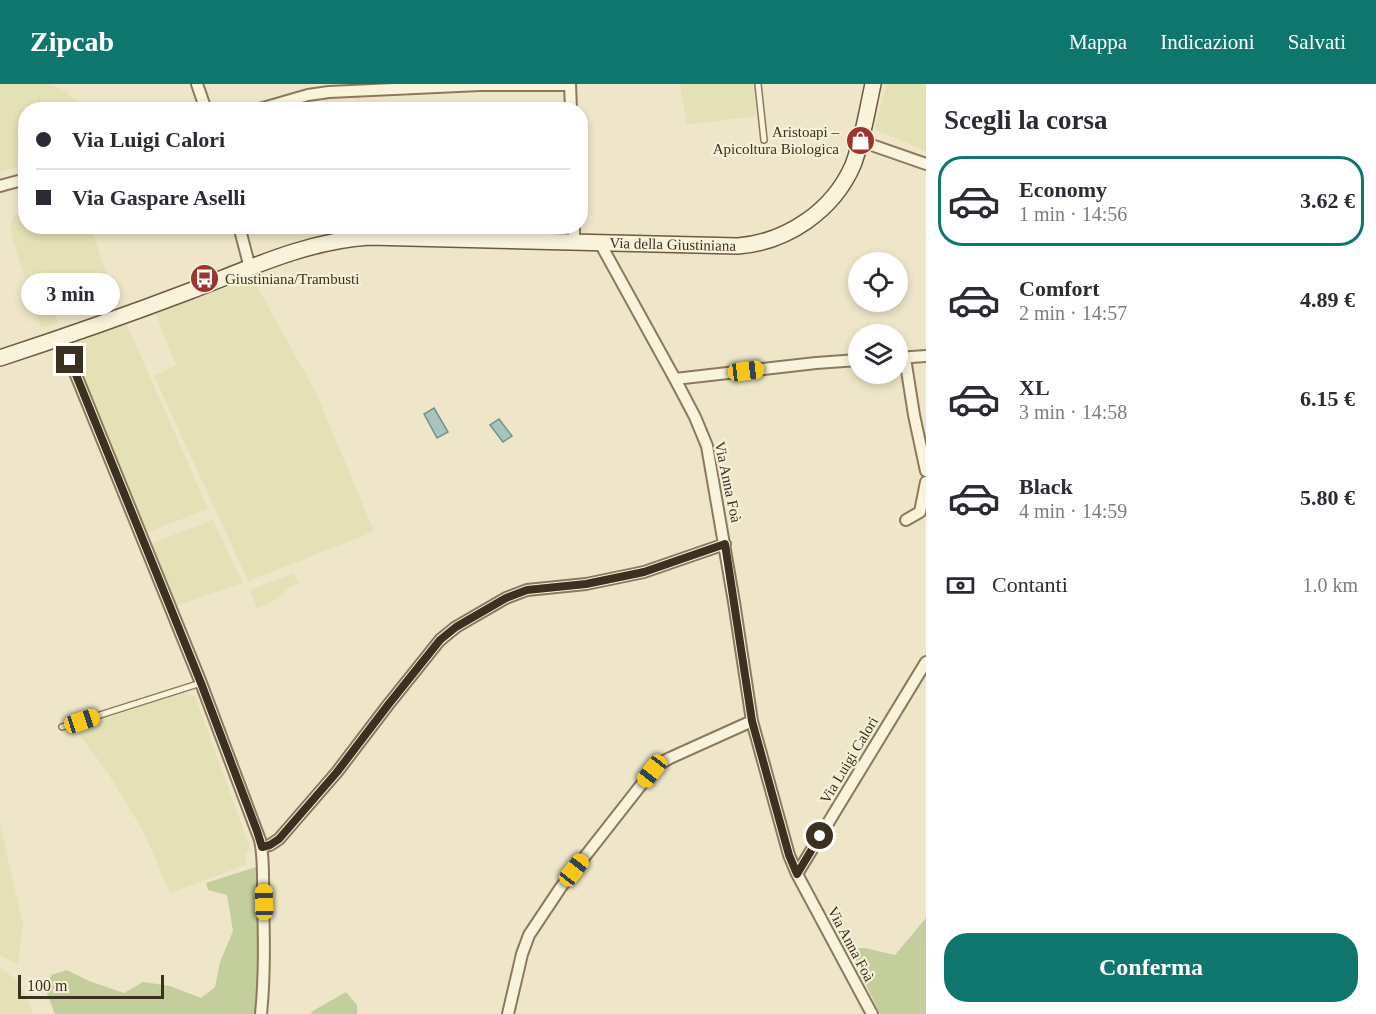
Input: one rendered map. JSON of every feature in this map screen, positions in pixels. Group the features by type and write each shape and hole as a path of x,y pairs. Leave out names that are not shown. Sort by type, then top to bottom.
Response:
{"street":[{"path":"197,84 203,102"},
{"path":"284,102 329,92 480,85 570,84 571,102"},
{"name":"Via della Giustiniana","path":"0,358 313,246 339,240 369,237 738,246 774,238 813,217 839,189 852,165 861,141 873,84"},
{"path":"861,141 926,164"},
{"path":"0,186 18,181"},
{"path":"241,234 250,268"},
{"path":"574,234 574,242"},
{"name":"Via Anna Foà","path":"600,243 675,379 707,446 725,544 752,721 789,855 872,1014"},
{"path":"61,338 201,683 262,847 264,985 261,1014"},
{"path":"908,357 926,356"},
{"path":"675,379 848,361"},
{"path":"907,384 926,471"},
{"path":"906,520 920,512 926,482"},
{"path":"262,847 279,839 337,772 440,640 456,627 506,598 527,590 586,584 644,572 725,544"},
{"name":"Via Luigi Calori","path":"797,874 926,662"},
{"path":"508,1014 522,954 529,935 561,887 652,771 670,758 752,721"}],"lane":[{"path":"758,84 764,140"},
{"path":"62,727 201,683"}],"shaded area":[{"path":"0,84 50,84 66,91 75,102 18,102 18,166 0,172"},
{"path":"680,84 753,84 756,116 687,125"},
{"path":"887,84 926,84 926,151 874,129"},
{"path":"18,214 18,234 93,234 109,281 108,289 54,309 58,323 41,328 12,238 10,227"},
{"path":"253,279 316,393 374,531 248,581 154,376 176,365 154,310"},
{"path":"126,322 208,509 146,533 68,344"},
{"path":"213,520 243,583 176,606 152,543"},
{"path":"294,573 299,583 289,588 276,600 257,608 250,590"},
{"path":"182,693 195,696 250,848 246,855 246,865 170,893 143,831 109,775 75,728"},
{"path":"0,824 23,924 18,965 0,955"},
{"path":"0,967 15,979 25,994 33,1014 0,1014"}],"green space":[{"path":"256,867 260,923 257,1014 55,1014 46,991 51,975 67,970 89,981 124,993 143,982 170,986 201,998 215,987 220,962 233,931 227,895 208,890 206,883"},
{"path":"926,918 926,1014 880,1014 849,949 865,948 895,955"},
{"path":"346,992 357,1005 357,1014 311,1014 311,1012"}],"water":[{"path":"434,408 448,432 437,438 424,414"},
{"path":"499,419 512,436 503,442 490,425"}],"place":[{"name":"Aristoapi – Apicoltura Biologica","path":"860,141"},
{"name":"Giustiniana/Trambusti","path":"204,279"}],"route":[{"path":"70,360 201,683 262,847 279,839 337,772 440,640 456,627 506,598 527,590 586,584 644,572 725,544 752,721 789,855 797,874 820,836"}]}
